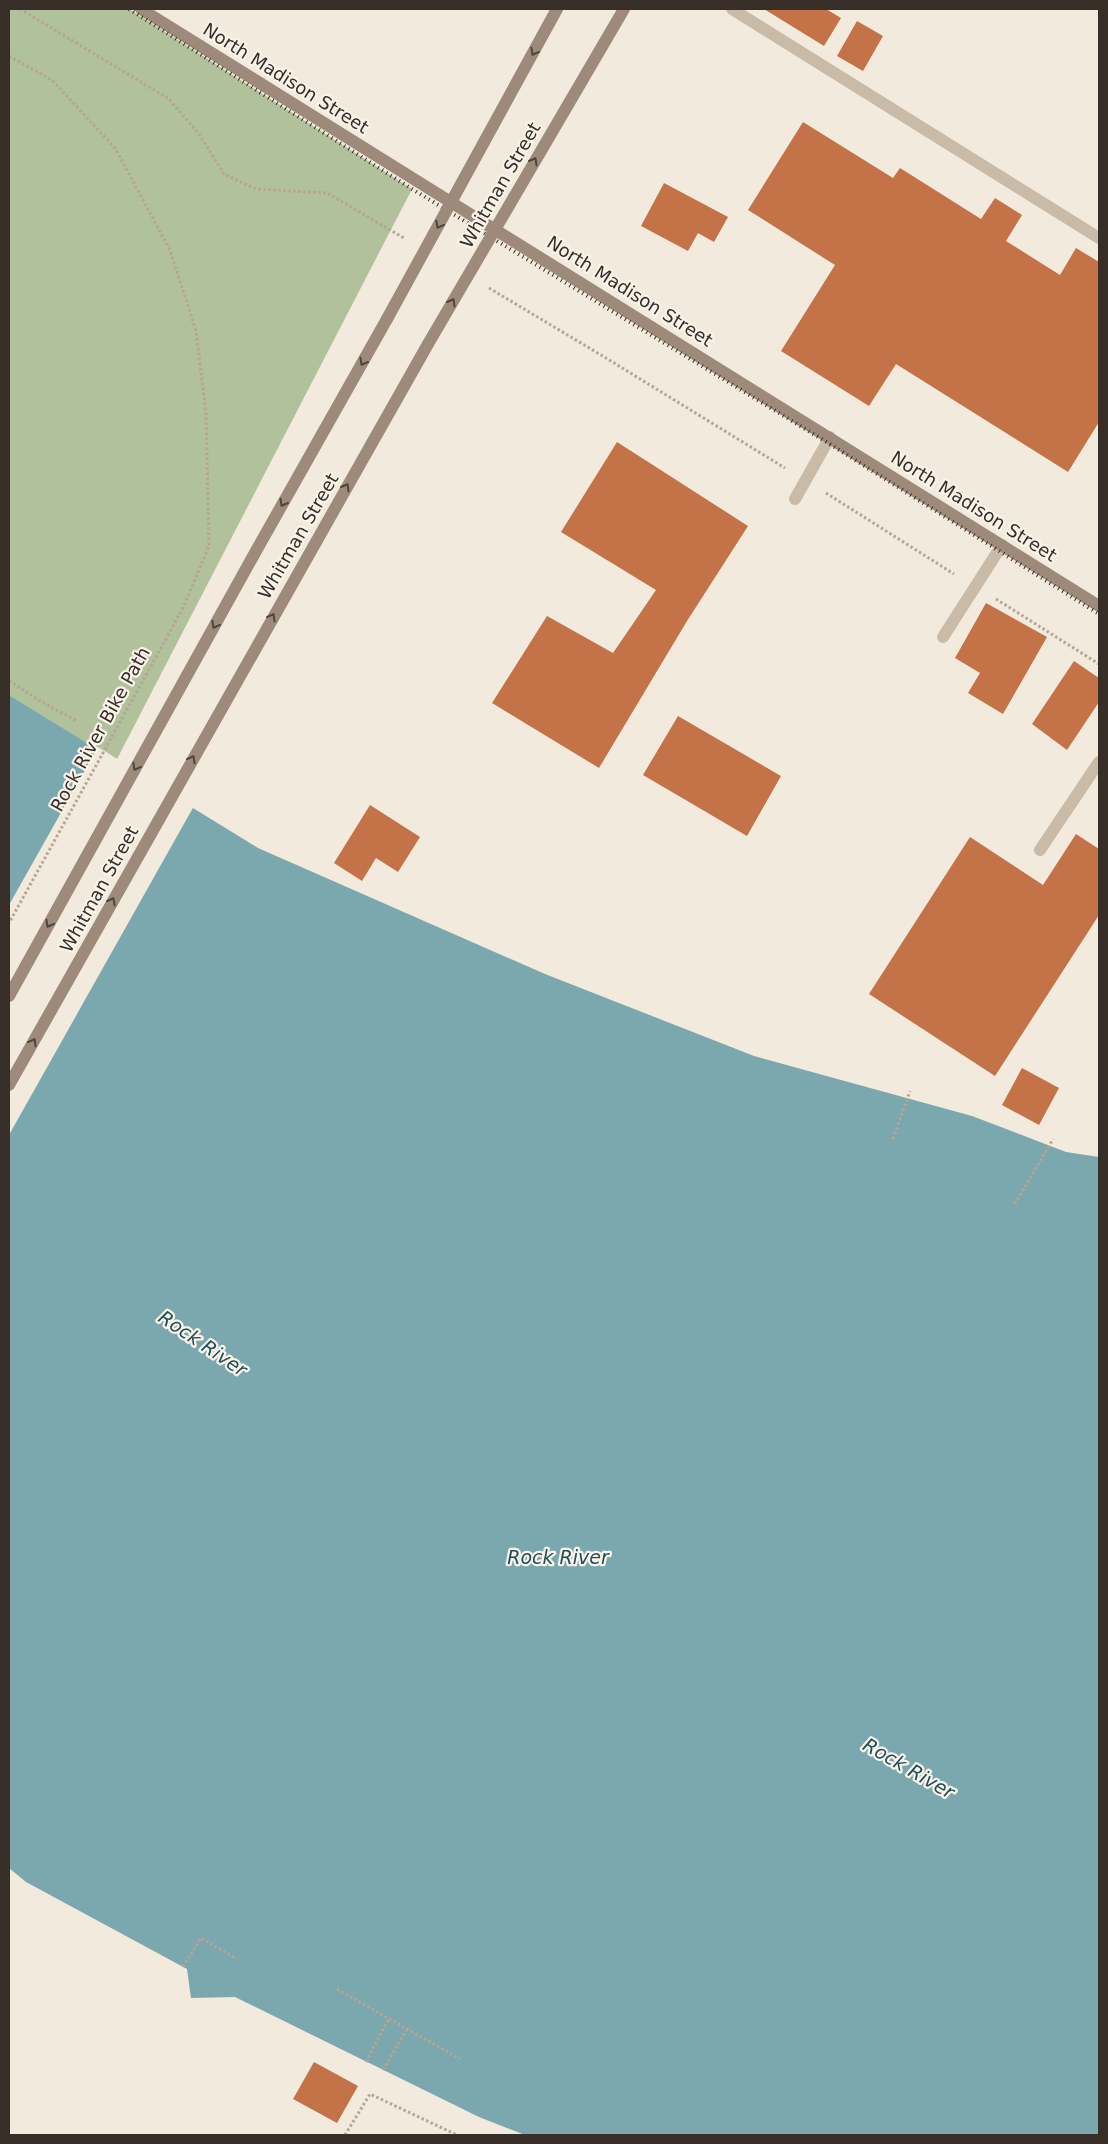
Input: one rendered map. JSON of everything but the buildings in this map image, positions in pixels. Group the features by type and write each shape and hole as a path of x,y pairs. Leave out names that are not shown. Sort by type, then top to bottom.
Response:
{"main road":[{"name":"North Madison Street","path":"141,9 1099,606"},
{"name":"Whitman Street","path":"9,996 256,551 387,320 557,9"},
{"name":"Whitman Street","path":"9,1085 428,344 624,9"}],"lane":[{"path":"732,9 1099,238"},
{"path":"796,499 830,437"},
{"path":"943,637 1002,545"},
{"path":"1040,850 1099,762"}],"path":[{"path":"20,9 169,99 199,134 224,174 256,189 327,193 412,243"},
{"name":"Rock River Bike Path","path":"9,56 52,80 115,148 170,250 196,331 206,413 209,546 183,608 9,923"},
{"path":"488,288 806,481 1099,664"},
{"path":"9,681 42,702 78,720"},
{"path":"892,1139 910,1091"},
{"path":"1015,1204 1053,1138"},
{"path":"183,1967 201,1938 237,1960"},
{"path":"337,1988 460,2059"},
{"path":"366,2062 389,2018"},
{"path":"383,2070 407,2029"},
{"path":"345,2135 370,2094 457,2135"}],"green space":[{"path":"9,9 129,9 412,189 116,761 9,695"}],"water":[{"name":"Rock River","path":"9,695 258,848 545,974 754,1056 972,1116 1066,1152 1099,1157 1099,2135 525,2135 479,2117 235,1997 191,1998 187,1969 26,1882 9,1868"}],"pier":[{"path":"98,747 194,806 9,1135 9,905"}],"railway":[{"path":"129,9 412,189 828,443 1099,614"}]}
